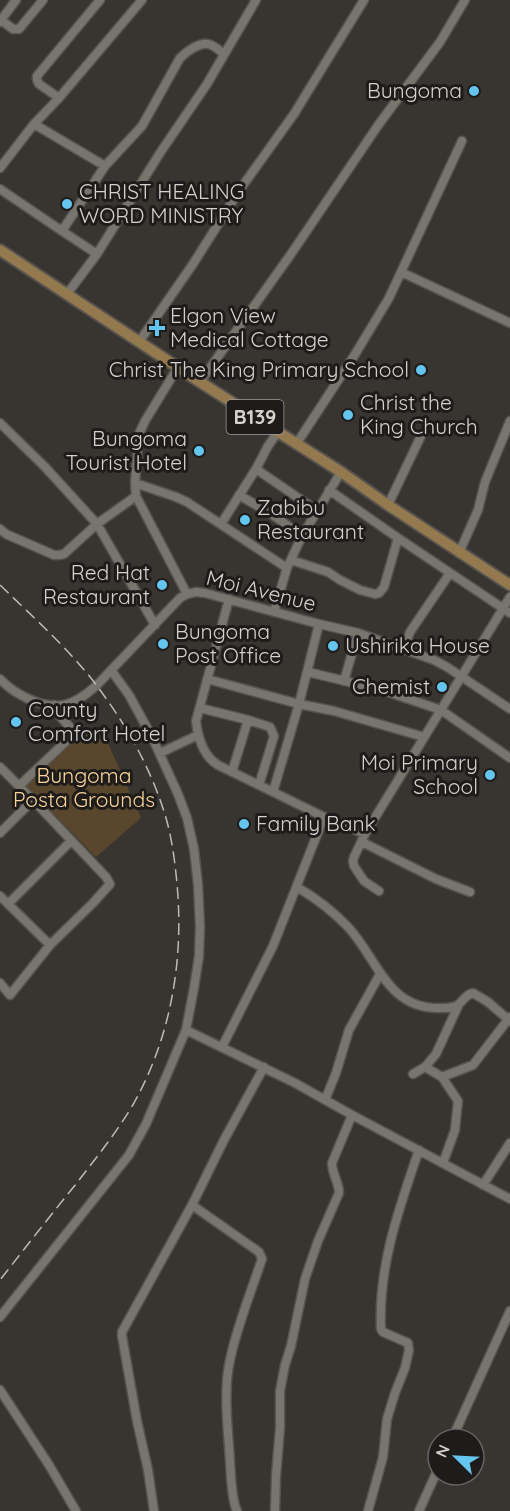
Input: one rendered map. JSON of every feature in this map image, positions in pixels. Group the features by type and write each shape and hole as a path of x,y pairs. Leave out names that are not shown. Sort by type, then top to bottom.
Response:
{"main road":[{"name":"B139","path":"0,250 510,585"}],"street":[{"path":"16,0 1,21 13,29 19,29 43,0"},
{"path":"59,98 39,84 38,76 100,0"},
{"path":"0,168 34,124 142,0"},
{"path":"67,294 98,254 160,153 207,84 256,0"},
{"path":"139,342 193,264 241,188 294,114 364,0"},
{"path":"200,382 291,255 379,124 440,42 465,0"},
{"path":"62,231 105,166 142,126 180,58 203,44 209,44 224,54"},
{"path":"34,124 105,166"},
{"path":"297,443 389,298 462,141"},
{"path":"0,189 98,254"},
{"path":"401,272 510,323"},
{"path":"178,368 139,434 135,483 136,496 187,594"},
{"path":"459,553 478,510 485,482 510,421"},
{"path":"0,423 45,466 97,524 155,625"},
{"path":"221,524 278,432"},
{"path":"387,505 421,436"},
{"path":"256,469 316,510"},
{"path":"274,612 289,564 302,536 341,472"},
{"path":"135,483 182,499 289,564 328,572 347,585 375,594 384,587 398,538"},
{"path":"329,490 507,611"},
{"path":"239,495 302,536"},
{"path":"0,529 6,534 54,555 59,555 136,496"},
{"path":"404,649 410,632 450,573"},
{"name":"Moi Avenue","path":"54,705 66,704 85,695 180,598 196,592 358,633 434,660 510,709"},
{"path":"379,891 364,881 354,866 354,856 462,676 507,611 510,597"},
{"path":"228,599 196,721 198,735 208,757 218,765 324,817 436,879 470,892"},
{"path":"273,792 308,672 319,624"},
{"path":"345,681 358,633"},
{"path":"0,1317 129,1155 146,1124 186,1030 199,956 198,885 194,849 187,818 160,753 129,695 111,670"},
{"path":"308,672 394,694 441,710 510,759"},
{"path":"0,678 17,694 54,705 59,715 75,733 20,786"},
{"path":"207,679 334,711 424,737"},
{"path":"200,708 270,727 274,736 259,785"},
{"path":"232,772 248,720"},
{"path":"160,753 198,735"},
{"path":"0,767 106,877 110,884 50,945 10,995 0,983"},
{"path":"0,833 33,800"},
{"path":"222,1047 273,946 324,817"},
{"path":"8,904 71,841"},
{"path":"297,887 321,901 350,929 380,974 409,1003 439,1009 459,1004"},
{"path":"0,896 50,945"},
{"path":"325,1100 349,1030 380,974"},
{"path":"413,1074 425,1067 435,1054 459,1004 468,994 473,993 509,1019 473,1065 442,1077"},
{"path":"186,1030 264,1067 510,1199"},
{"path":"154,1511 122,1336 124,1328 264,1067"},
{"path":"425,1067 442,1077 458,1101 455,1130 443,1163"},
{"path":"275,1511 280,1391 285,1365 305,1279 318,1241 339,1193 332,1163 352,1115"},
{"path":"483,1185 510,1143"},
{"path":"368,1511 383,1457 387,1419 409,1350 408,1343 381,1329 381,1292 394,1226 419,1150"},
{"path":"192,1205 259,1252 262,1259 229,1361 227,1379 232,1483 237,1511"},
{"path":"457,1427 510,1311"},
{"path":"0,1390 76,1511"},
{"path":"419,1511 430,1487"}],"green space":[{"name":"Bungoma Posta Grounds","path":"82,730 108,743 141,818 96,857 25,785"}],"railway":[{"path":"0,585 55,638 81,667 124,725 148,770 166,818 174,859 179,912 172,997 166,1024 147,1077 134,1103 113,1135 0,1280"}],"place":[{"name":"Bungoma","path":"474,91"},
{"name":"CHRIST HEALING WORD MINISTRY","path":"67,204"},
{"name":"Elgon View Medical Cottage","path":"157,328"},
{"name":"Christ The King Primary School","path":"421,370"},
{"name":"Christ the King Church","path":"348,415"},
{"name":"Bungoma Tourist Hotel","path":"199,451"},
{"name":"Zabibu Restaurant","path":"245,520"},
{"name":"Red Hat Restaurant","path":"162,585"},
{"name":"Bungoma Post Office","path":"163,644"},
{"name":"Ushirika House","path":"333,646"},
{"name":"Chemist","path":"442,687"},
{"name":"County Comfort Hotel","path":"16,722"},
{"name":"Moi Primary School","path":"490,775"},
{"name":"Family Bank","path":"244,824"}]}
